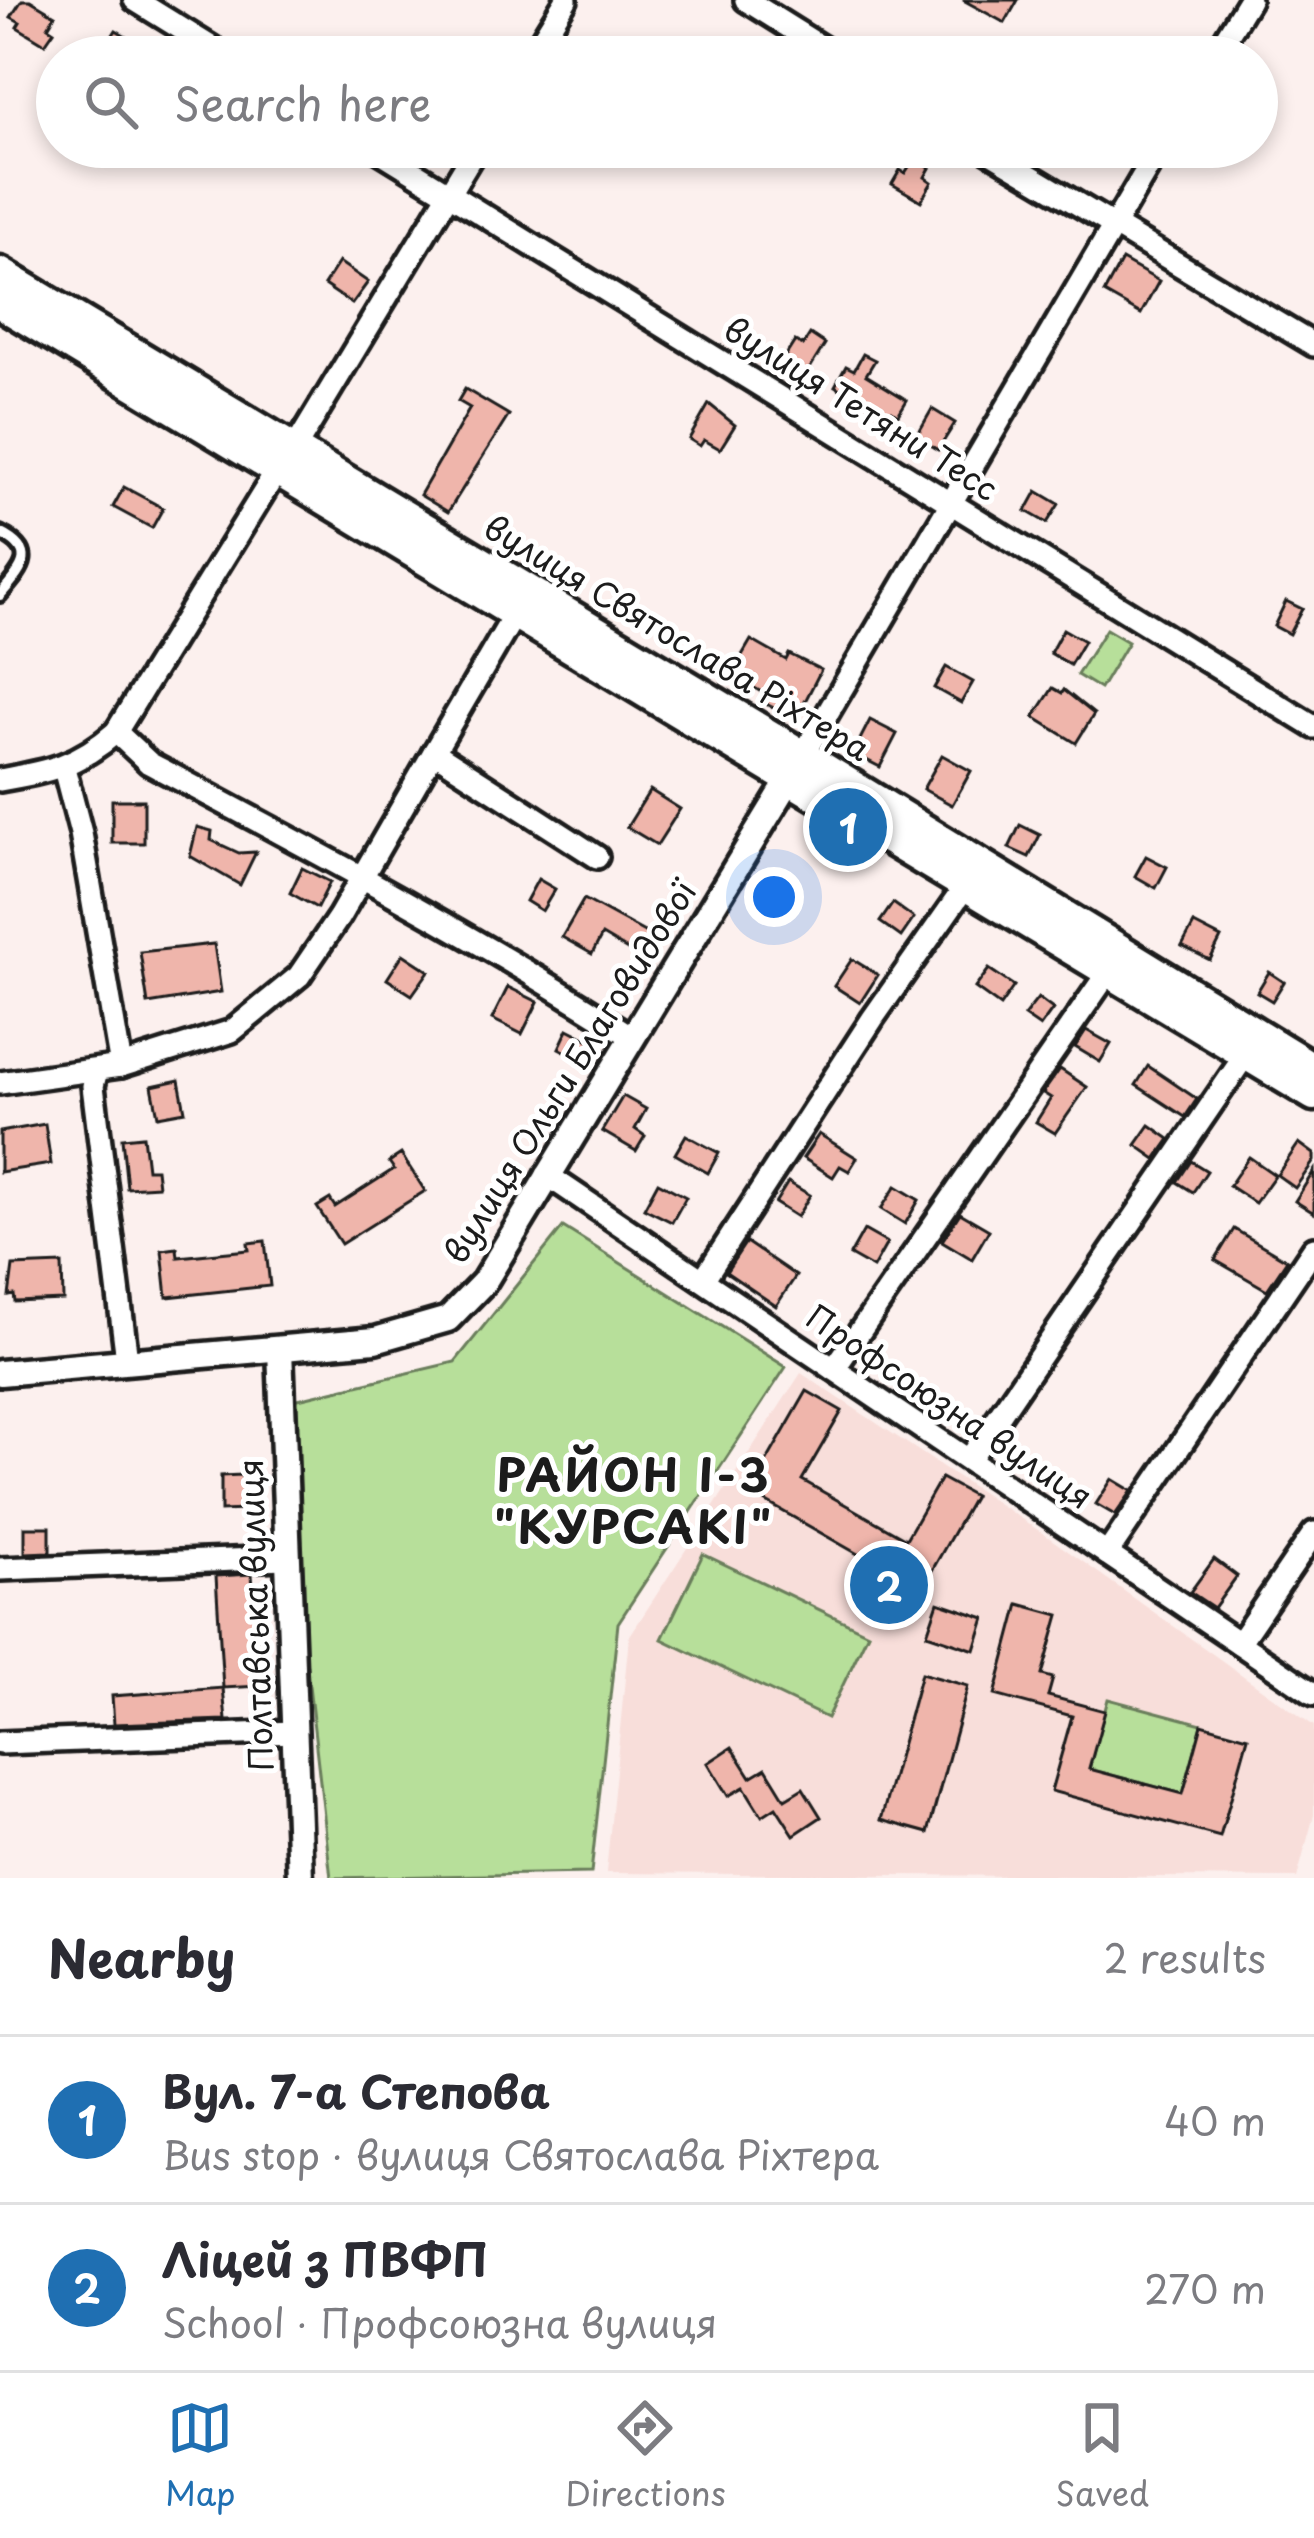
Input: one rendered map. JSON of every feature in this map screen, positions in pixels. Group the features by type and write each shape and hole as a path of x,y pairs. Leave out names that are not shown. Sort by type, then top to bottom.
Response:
{"main road":[{"name":"вулиця Святослава Ріхтера","path":"0,273 516,612 797,766 967,884 1314,1096"},
{"name":"вулиця Святослава Ріхтера","path":"0,303 286,460 1314,1069"}],"street":[{"path":"135,0 193,36"},
{"path":"544,36 566,0"},
{"path":"746,0 803,36"},
{"path":"1227,36 1249,0"},
{"name":"вулиця Тетяни Тесс","path":"408,168 1314,727"},
{"path":"0,780 64,768 116,732 464,168"},
{"path":"1016,168 1314,345"},
{"name":"вулиця Ольги Благовидової","path":"0,1373 375,1340 448,1318 484,1282 797,766 1147,168"},
{"path":"0,1083 121,1066 232,1030 299,976 516,612"},
{"path":"116,732 148,763 362,876 533,973 632,1036"},
{"path":"434,752 597,857"},
{"path":"64,768 121,1066"},
{"path":"703,1280 873,1018 967,884"},
{"path":"834,1369 1109,971"},
{"path":"969,1460 1246,1054"},
{"path":"97,1070 93,1086 127,1360"},
{"name":"Профсоюзна вулиця","path":"547,1175 1314,1694"},
{"path":"1107,1554 1314,1247"},
{"name":"Полтавська вулиця","path":"280,1349 300,1878"},
{"path":"1239,1643 1314,1533"},
{"path":"0,1569 285,1558"},
{"path":"0,1743 294,1732"}],"lane":[{"path":"0,533 20,543 25,552 0,595"}],"shaded area":[{"path":"801,1373 1044,1534 1314,1726 1314,1815 1297,1878 606,1873 629,1637"}],"green space":[{"path":"1106,629 1128,642 1100,689 1077,675"},
{"path":"563,1227 786,1367 618,1623 591,1873 331,1878 277,1404 455,1362"},
{"path":"703,1554 868,1633 827,1718 662,1639"},
{"path":"1108,1699 1202,1724 1183,1794 1089,1769"}],"building":[{"path":"22,0 30,0 55,15 48,27 54,31 36,39 17,27 20,22 11,17"},
{"path":"963,0 1018,0 1005,23"},
{"path":"908,168 930,168 925,177 932,182 921,201 892,184 900,170 905,173"},
{"path":"1122,260 1159,281 1141,314 1104,293"},
{"path":"339,262 368,282 352,304 324,285"},
{"path":"810,334 825,344 799,386 776,371 795,341 803,345"},
{"path":"863,354 875,360 866,375 907,400 898,415 892,411 888,417 869,405 865,411 844,399 848,394 835,386 846,366 854,370"},
{"path":"465,389 509,415 448,512 420,495 470,408 458,401"},
{"path":"709,404 735,425 720,449 704,440 700,446 689,439"},
{"path":"932,409 955,423 938,450 916,437"},
{"path":"124,487 163,508 152,528 113,507"},
{"path":"1037,491 1059,504 1047,523 1026,511"},
{"path":"1286,601 1302,609 1289,634 1274,626"},
{"path":"1063,629 1084,641 1070,665 1050,653"},
{"path":"751,640 786,660 789,654 821,670 796,719 764,703 768,696 731,674"},
{"path":"946,667 973,682 961,703 934,688"},
{"path":"1053,688 1064,690 1094,714 1076,743 1034,717"},
{"path":"870,720 897,734 880,767 853,753"},
{"path":"942,755 971,771 952,805 923,789"},
{"path":"650,790 680,809 657,845 627,827"},
{"path":"112,800 144,800 144,843 112,843"},
{"path":"1020,825 1040,835 1029,857 1009,848"},
{"path":"197,827 212,831 211,840 239,853 256,852 240,885 190,856"},
{"path":"1146,856 1167,867 1156,888 1135,876"},
{"path":"302,868 330,882 317,908 290,893"},
{"path":"538,879 555,889 542,911 526,901"},
{"path":"584,899 648,934 636,955 602,935 592,954 562,937"},
{"path":"893,903 914,918 901,937 880,922"},
{"path":"1194,924 1221,938 1210,960 1182,946"},
{"path":"214,944 221,992 148,1004 140,952"},
{"path":"403,954 429,971 412,995 387,979"},
{"path":"852,959 878,975 860,1003 834,986"},
{"path":"989,969 1014,986 1000,1006 975,988"},
{"path":"1269,972 1284,982 1272,1001 1257,992"},
{"path":"508,987 538,1002 522,1034 492,1019"},
{"path":"1038,998 1053,1009 1040,1027 1024,1016"},
{"path":"568,1029 601,1046 592,1065 559,1048"},
{"path":"1086,1030 1111,1044 1100,1062 1075,1047"},
{"path":"1148,1066 1197,1099 1185,1117 1136,1085"},
{"path":"1060,1069 1087,1087 1055,1133 1036,1122 1051,1098 1043,1093"},
{"path":"179,1080 185,1111 158,1116 152,1086"},
{"path":"623,1096 646,1109 635,1129 645,1136 636,1151 602,1131"},
{"path":"45,1124 51,1164 0,1172 0,1132"},
{"path":"1150,1125 1170,1139 1156,1159 1136,1145"},
{"path":"819,1134 857,1158 849,1171 840,1166 833,1177 803,1158"},
{"path":"686,1135 719,1153 708,1173 675,1154"},
{"path":"143,1136 147,1169 156,1169 158,1186 127,1188 122,1138"},
{"path":"1299,1143 1314,1154 1314,1161 1295,1188 1277,1175"},
{"path":"401,1154 425,1191 341,1244 317,1207 330,1199 335,1207 394,1169 389,1162"},
{"path":"1249,1157 1275,1175 1255,1203 1229,1186"},
{"path":"1191,1161 1207,1171 1193,1192 1177,1182"},
{"path":"1314,1171 1314,1213 1295,1201"},
{"path":"658,1182 686,1197 672,1222 644,1208"},
{"path":"788,1182 810,1195 797,1217 775,1203"},
{"path":"896,1186 919,1200 905,1224 881,1209"},
{"path":"960,1213 989,1230 972,1259 942,1241"},
{"path":"1234,1229 1287,1260 1267,1290 1215,1260"},
{"path":"864,1230 887,1243 873,1268 850,1255"},
{"path":"265,1241 270,1286 167,1297 162,1250 177,1248 178,1257 249,1250 248,1243"},
{"path":"746,1242 796,1276 776,1306 726,1272"},
{"path":"62,1264 63,1300 15,1302 14,1295 9,1296 13,1266"},
{"path":"807,1391 842,1411 802,1480 906,1539 941,1478 974,1496 921,1590 749,1492"},
{"path":"242,1475 245,1510 221,1511 221,1476"},
{"path":"1112,1479 1132,1491 1115,1515 1096,1504"},
{"path":"25,1527 50,1527 50,1552 25,1553"},
{"path":"1214,1559 1237,1576 1214,1608 1190,1592"},
{"path":"252,1574 260,1686 223,1688 216,1576"},
{"path":"938,1602 985,1618 975,1650 927,1634"},
{"path":"1019,1604 1059,1615 1042,1675 1053,1678 1048,1696 1105,1711 1089,1769 1183,1794 1202,1724 1248,1737 1220,1837 1051,1791 1072,1716 995,1695"},
{"path":"921,1673 968,1686 928,1833 881,1820"},
{"path":"223,1688 226,1720 114,1724 112,1696"},
{"path":"732,1747 751,1777 766,1768 785,1799 803,1788 821,1817 794,1835 776,1807 762,1816 744,1787 728,1796 708,1763"}],"place":[{"name":"Вул. 7-а Степова","path":"848,827"},
{"name":"Ліцей з ПВФП","path":"889,1585"}],"district":[{"name":"РАЙОН І-3 \"КУРСАКІ\"","path":"634,1502"}]}
